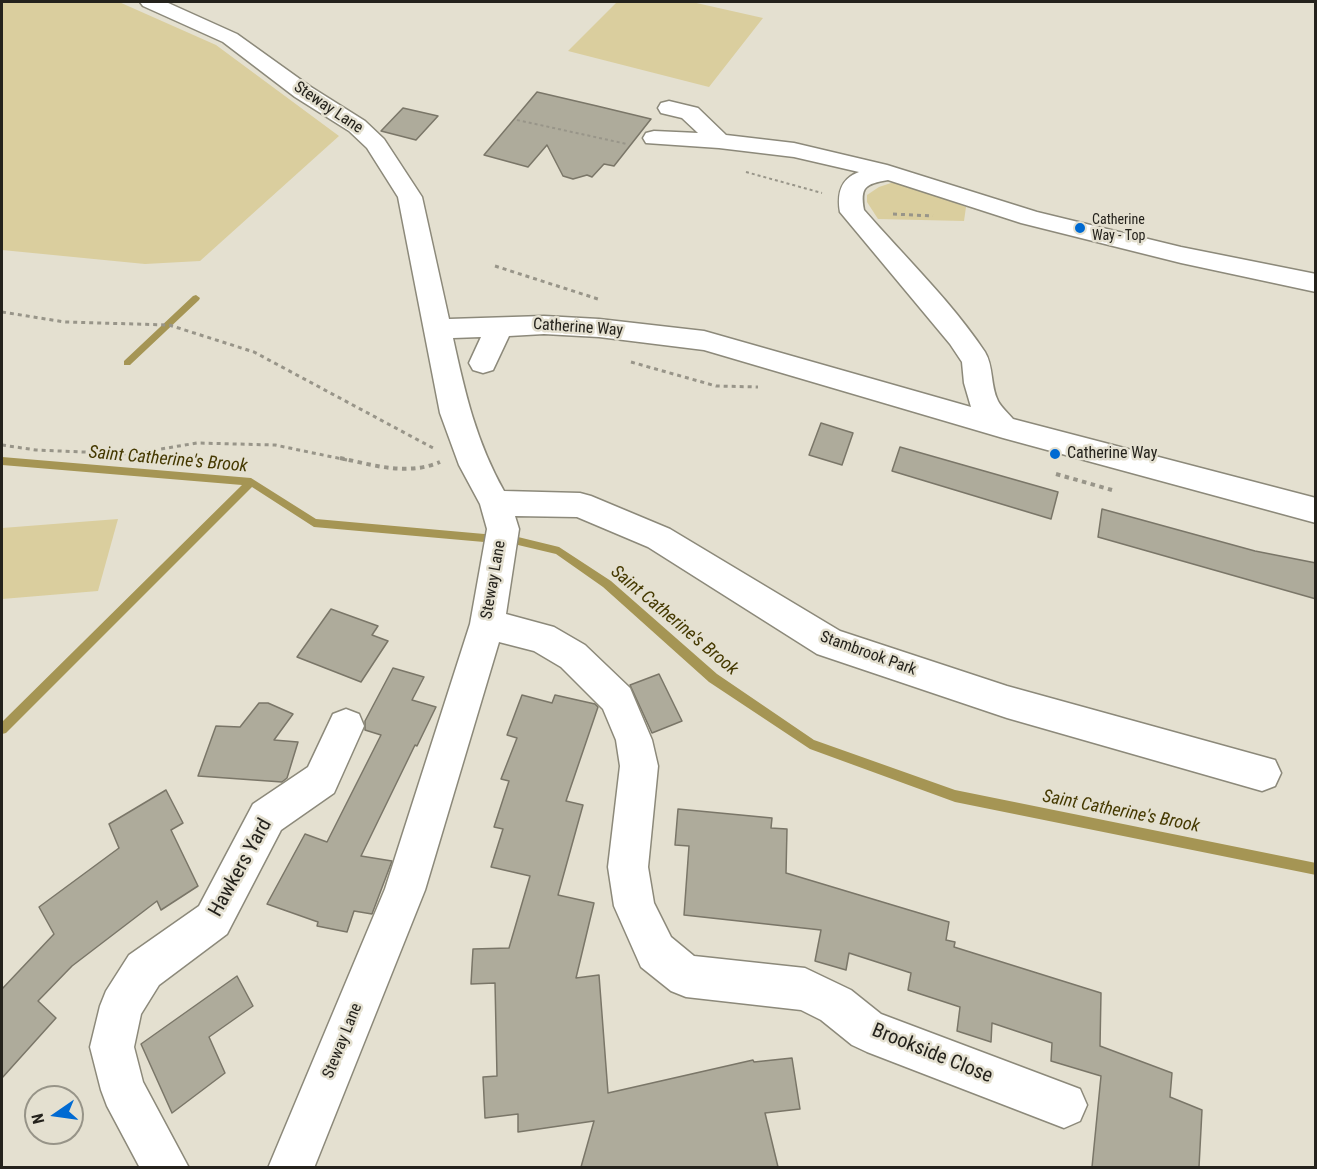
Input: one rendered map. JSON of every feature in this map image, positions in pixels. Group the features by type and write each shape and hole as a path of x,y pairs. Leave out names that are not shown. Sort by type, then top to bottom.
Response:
{"street":[{"name":"Steway Lane","path":"150,2 214,28 303,92 357,126 376,144 410,196 455,413 460,462 499,516 495,572 487,624 405,890 291,1167"},
{"path":"669,108 690,113 719,141"},
{"path":"654,138 719,141 794,150 889,173 1040,220 1181,255 1316,283"},
{"path":"889,173 866,176 856,181 850,190 849,200 852,212 960,337 976,361 978,383 985,406 1003,427"},
{"name":"Catherine Way","path":"438,329 500,325 599,327 704,341 1003,427 1316,511"},
{"path":"483,363 500,325"},
{"name":"Stambrook Park","path":"499,516 580,505 659,538 829,643 1007,702 1262,773"},
{"name":"Brookside Close","path":"487,624 542,638 573,656 617,699 634,740 639,766 628,867 634,906 656,952 686,976 805,989 836,1005 867,1030 1064,1106"},
{"name":"Hawkers Yard","path":"166,1167 123,1090 112,1047 121,1006 144,970 213,921 267,817 321,780 346,726"}],"path":[{"path":"2,312 65,322 169,325 254,352 460,462"},
{"path":"629,361 716,386 767,387"},
{"path":"2,445 36,450 131,454 197,443 275,445 390,469 426,468 460,462"},
{"path":"1049,472 1120,492"}],"shaded area":[{"path":"2,2 119,2 216,45 339,136 200,261 145,264 2,250"},
{"path":"617,2 692,2 763,18 709,87 568,51"},
{"path":"891,183 902,183 966,207 964,221 878,219 867,202 867,195"},
{"path":"118,519 98,591 2,599 2,528"}],"building":[{"path":"537,92 651,119 614,166 604,164 592,177 587,175 573,179 563,176 547,145 528,167 484,155"},
{"path":"403,108 438,116 416,140 381,131"},
{"path":"821,423 853,433 842,465 809,455"},
{"path":"900,447 1058,492 1051,519 892,471"},
{"path":"1102,509 1255,551 1316,563 1316,599 1098,537"},
{"path":"331,609 378,626 372,635 388,641 361,682 297,657"},
{"path":"393,668 424,677 412,700 436,707 361,856 392,861 372,914 354,911 347,932 317,926 318,922 267,904 305,834 327,842 381,735 365,730 365,721"},
{"path":"659,674 682,721 652,733 630,685"},
{"path":"522,695 552,703 555,695 595,704 598,707 566,801 583,805 558,895 594,903 576,978 599,975 608,1093 753,1060 754,1062 792,1058 800,1109 765,1113 778,1167 581,1167 594,1121 518,1132 518,1114 485,1118 483,1077 497,1076 495,983 471,984 473,949 509,948 530,876 491,867 503,829 494,827 509,781 501,779 517,738 507,735"},
{"path":"259,703 268,703 293,714 274,740 298,742 287,778 282,782 198,776 216,726 240,727"},
{"path":"166,790 183,823 171,830 198,886 161,910 157,901 72,966 38,1001 56,1018 2,1078 2,989 54,934 39,907 119,848 109,824"},
{"path":"678,809 772,818 771,828 787,829 786,873 949,922 946,940 955,942 954,947 1101,993 1100,1046 1172,1073 1170,1097 1202,1110 1199,1167 1092,1167 1101,1076 1051,1061 1052,1043 992,1023 991,1042 957,1031 960,1007 908,990 911,973 849,953 846,970 815,961 821,930 684,915 689,846 675,845"},
{"path":"237,976 253,1006 209,1037 225,1073 172,1113 141,1044"}],"waterway":[{"path":"127,363 196,298"},
{"name":"Saint Catherine's Brook","path":"2,461 251,482"},
{"path":"2,729 251,482"},
{"name":"Saint Catherine's Brook","path":"251,482 314,523 518,541 559,551 607,584 713,678 810,744 955,796 1316,869"}],"place":[{"name":"Catherine Way - Top","path":"1080,228"},
{"name":"Catherine Way","path":"1055,454"}]}
